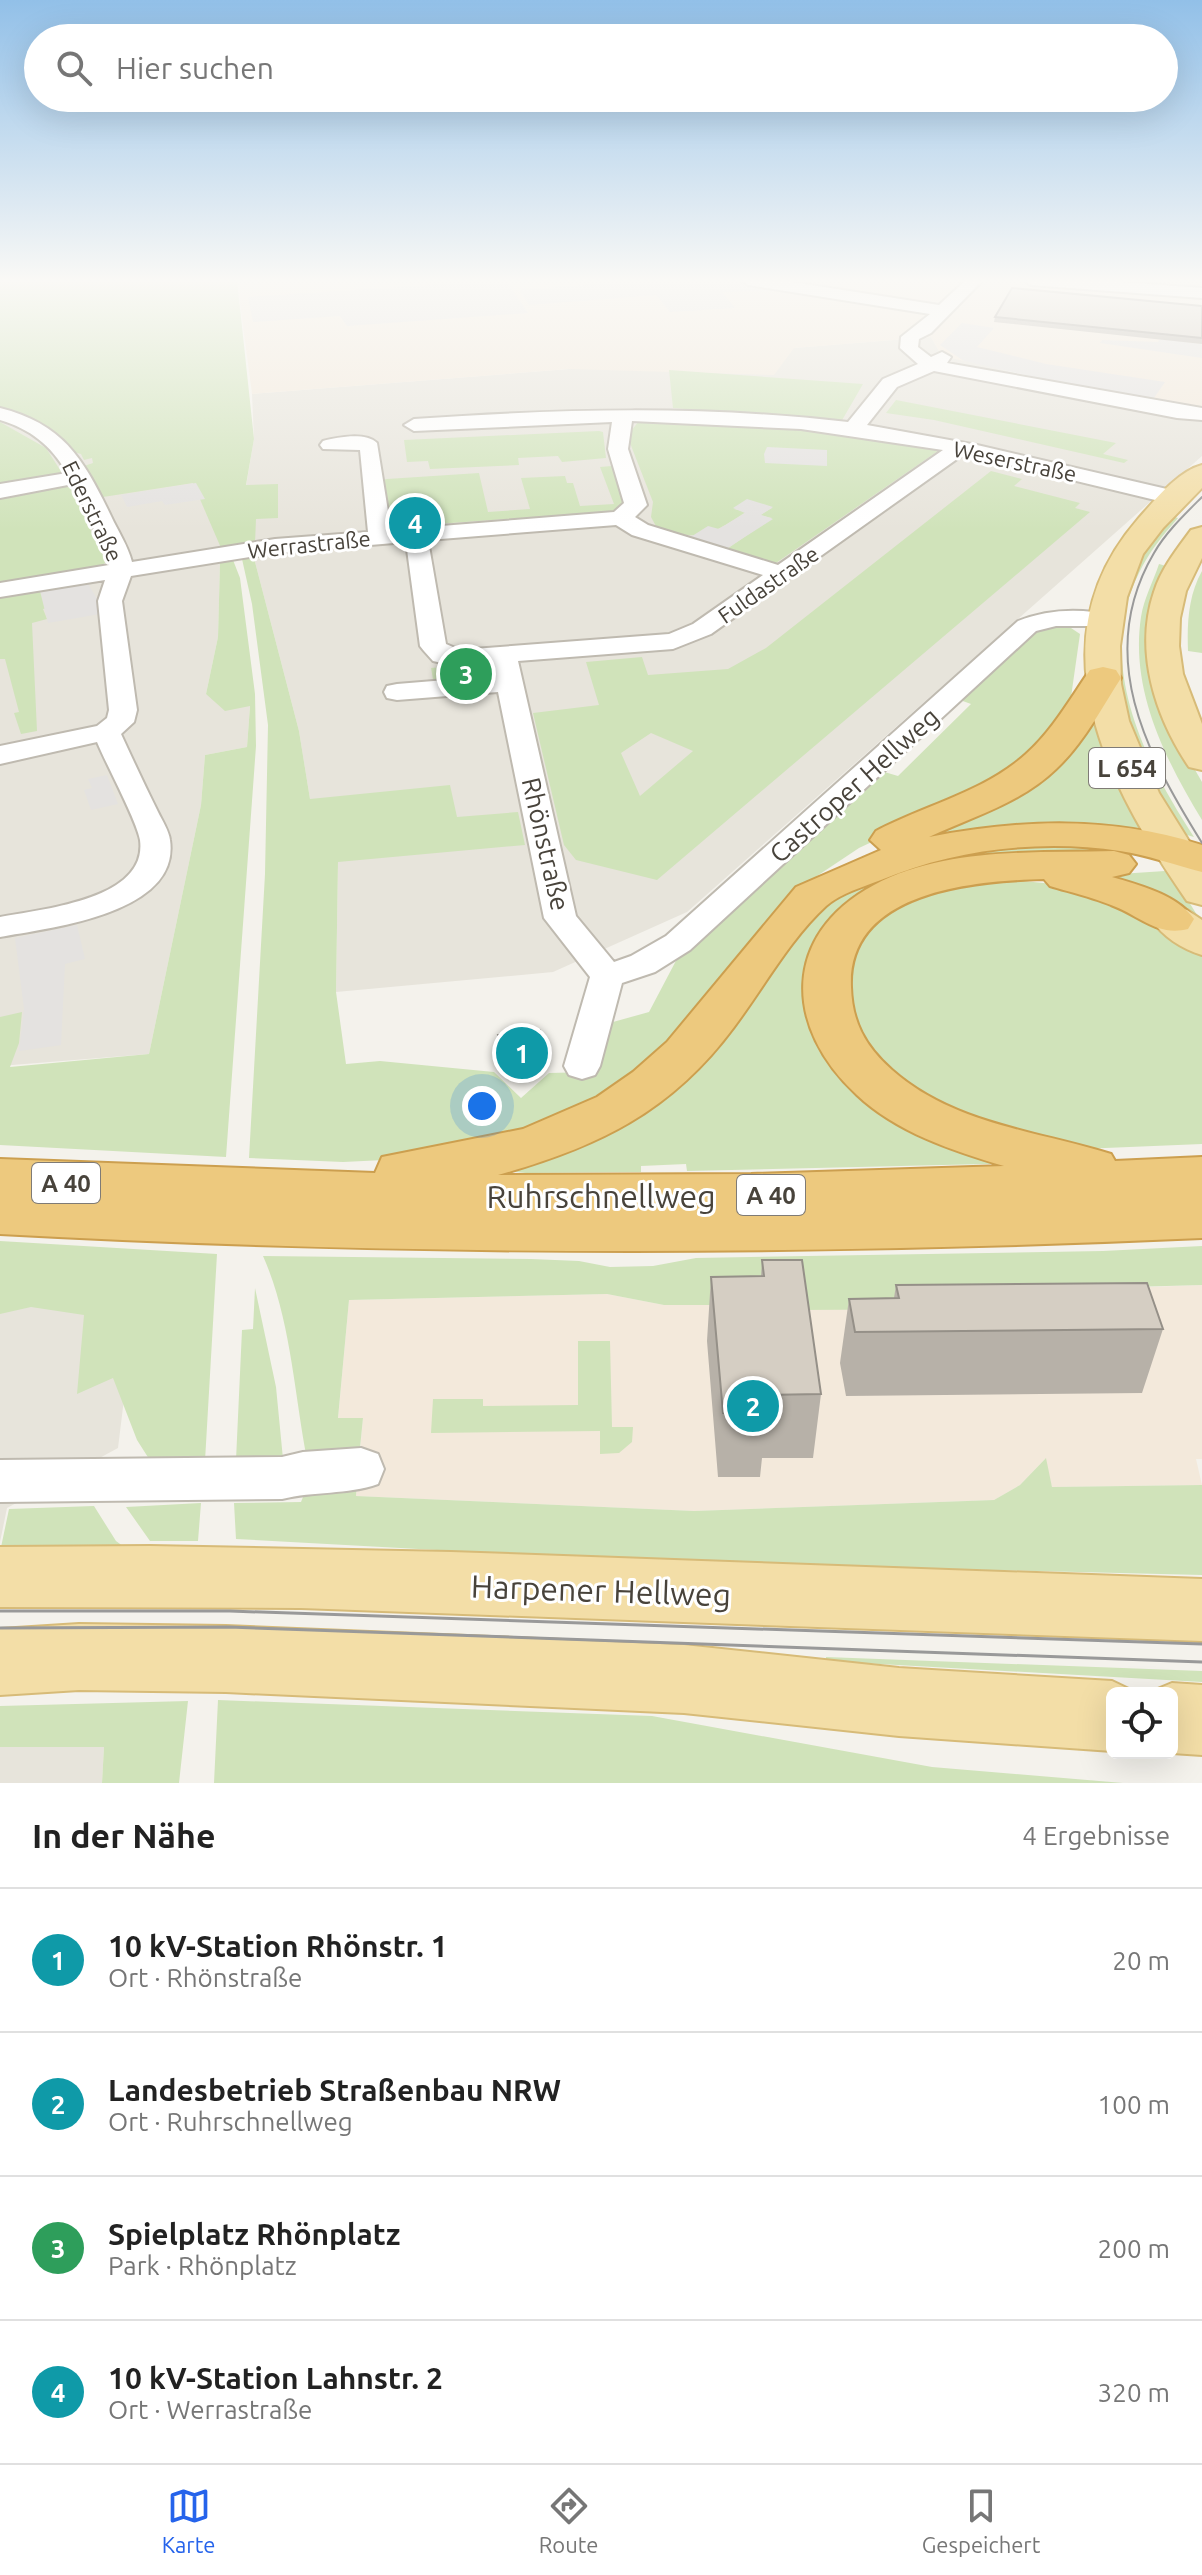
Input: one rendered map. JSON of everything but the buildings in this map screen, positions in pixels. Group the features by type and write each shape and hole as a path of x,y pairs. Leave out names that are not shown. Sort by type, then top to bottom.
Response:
{"highway":[{"path":"339,1199 551,1142 590,1126 624,1106 666,1074 700,1039 772,942 814,894 866,854 1030,771 1052,751 1103,678"},
{"path":"814,894 902,855 1000,837 1092,838 1190,878"},
{"path":"1190,878 1148,863 995,871 931,879 904,888 857,916 840,938 828,963 824,986 827,1016 839,1045 895,1099 934,1121 976,1137 1066,1163 1139,1174 1202,1177"},
{"path":"995,871 1057,875 1129,896 1190,878"},
{"name":"Ruhrschnellweg","path":"0,1179 129,1203 853,1193 1202,1177"},
{"name":"Ruhrschnellweg","path":"0,1213 248,1190 757,1231 1202,1217"}],"main road":[{"name":"L 654","path":"1190,878 1126,767 1112,729 1103,678 1105,621 1119,571 1136,541 1202,473"},
{"name":"L 654","path":"1202,536 1172,582 1162,612 1161,631 1165,671 1174,704 1202,759"},
{"name":"Harpener Hellweg","path":"0,1577 210,1576 1049,1608 1202,1610"},
{"path":"0,1662 79,1657 201,1659 684,1679 899,1702 1106,1716"},
{"path":"1178,1718 1202,1720"}],"street":[{"path":"853,429 885,389 926,363"},
{"path":"945,363 1177,412 1202,414"},
{"path":"1177,412 1202,422"},
{"name":"Ederstraße","path":"0,414 29,424 52,439 68,458 120,558 121,570 113,585 110,604 123,710 120,722 106,732"},
{"path":"620,518 636,505 618,449 623,414"},
{"name":"Weserstraße","path":"414,425 623,414 718,416 853,429 960,448 1176,498"},
{"path":"330,445 367,443 380,536"},
{"name":"Fuldastraße","path":"506,669 550,650 673,641 691,635 960,448"},
{"path":"0,491 78,477"},
{"name":"Werrastraße","path":"0,590 275,546 620,518 640,530 781,573"},
{"path":"416,534 433,646 442,655 506,669"},
{"name":"Castroper Hellweg","path":"607,976 643,964 678,943 1027,626 1063,616 1105,621"},
{"path":"397,692 506,669"},
{"name":"Rhönstraße","path":"506,669 560,918 607,976"},
{"path":"0,755 106,732 155,839 157,854 151,871 135,887 113,900 0,927"},
{"path":"582,1066 607,976"},
{"path":"0,1481 282,1478 303,1473 361,1469"}],"shaded area":[{"path":"248,363 783,363 774,375 569,369 252,394"},
{"path":"675,363 981,363 1021,375 1202,411 1202,456 687,912 553,972 336,992 338,862 310,799 299,731 254,558 220,562 218,637 206,694 250,705 247,747 205,755 201,805 149,1054 0,1066 0,369 185,406 255,543 255,516 246,486 254,439 252,394 569,369 630,369"},
{"path":"974,363 1043,363 1165,382 1154,398 1079,387"},
{"path":"975,363 1202,363 1202,411"},
{"path":"767,447 827,450 827,466 765,463"},
{"path":"196,483 205,499 127,507 121,495"},
{"path":"747,499 773,507 761,515 773,519 726,549 689,538 708,526 719,529 745,513 733,508"},
{"path":"87,582 97,599 100,614 48,623 40,591"},
{"path":"107,775 118,804 91,810 84,790 92,788 88,779"},
{"path":"77,925 85,959 65,964 61,1045 19,1051 24,1009 15,938"},
{"path":"0,1285 136,1301 118,1448 7,1508 0,1542"},
{"path":"1202,1285 1202,1459 1196,1459 1202,1485 1052,1487 1045,1459 1020,1485 994,1500 694,1511 356,1496 363,1418 338,1419 349,1300 607,1294 664,1305"},
{"path":"0,1747 104,1747 102,1783 0,1783"}],"green space":[{"path":"0,363 246,363 254,439 246,485 278,484 278,518 256,519 255,543 221,548 193,483 103,497 84,466 93,463 92,458 84,460 81,454 73,452 39,422 0,409"},
{"path":"669,370 863,384 841,422 673,408"},
{"path":"896,400 1116,443 1103,454 1128,460 1124,463 934,420 886,413"},
{"path":"639,421 798,427 934,447 938,451 773,565 716,546 727,549 772,518 760,515 772,508 734,509 746,512 722,527 703,534 684,534 657,528 651,517 653,502 630,443 631,431"},
{"path":"0,422 46,448 62,473 0,487"},
{"path":"603,432 606,458 562,462 558,456 518,458 519,465 430,469 428,461 407,462 404,440"},
{"path":"612,466 628,505 620,511 395,527 389,524 382,480 479,473 488,512 530,509 521,478 565,476 567,483 573,483 580,506 614,504 600,467"},
{"path":"991,471 1022,479 1014,486 1080,503 1075,508 1090,512 657,880 576,860 564,845 533,713 599,705 586,662 642,657 648,675 728,669 766,648","holes":["651,733 693,751 640,796 621,753"]},
{"path":"63,485 70,487 106,562 96,570 0,586 0,496"},
{"path":"1171,516 1178,518 1147,558 1126,607 1122,641 1124,676 1131,710 1143,744 1158,777 1194,837 1176,832 1125,723 1115,639 1132,571 1148,543"},
{"path":"254,558 299,731 310,799 450,785 457,817 518,812 525,845 338,862 336,992 346,1064 380,1061 494,1072 521,1098 549,1073 590,1072 595,1027 649,1012 679,955 881,771 898,776 971,704 960,700 1041,625 1068,626 1080,634 1070,704 1042,748 961,800 859,848 817,876 776,914 695,1016 646,1066 554,1125 405,1159 343,1162 249,1158 265,874 268,725 252,604 242,559"},
{"path":"233,560 240,578 255,694 256,746 226,1157 0,1145 0,1017 22,1012 19,1043 10,1067 149,1054 201,805 205,755 247,747 250,706 225,711 206,694 218,637 220,562"},
{"path":"1159,564 1166,566 1150,609 1148,633 1183,749 1202,782 1202,820 1164,748 1146,697 1141,671 1141,617"},
{"path":"1202,571 1202,653 1188,651 1188,620 1191,600"},
{"path":"34,587 40,591 47,608 43,609 47,619 32,623 37,731 21,734 14,713 19,712 5,659 0,659 0,593"},
{"path":"498,662 502,680 434,685 431,668"},
{"path":"1089,707 1147,836 941,839 917,836 985,804"},
{"path":"993,844 1134,848 1139,855 1096,856 861,897 830,1047 1026,1163 687,1171 686,1164 641,1166 641,1172 526,1173 498,1170 542,1160 782,941 854,883"},
{"path":"1171,873 1202,923 1089,876"},
{"path":"980,879 1057,885 1113,898 1149,917 1202,954 1202,1144 1081,1149 983,1130 875,1068 842,987 858,935 885,912 915,896"},
{"path":"0,1241 217,1254 205,1461 151,1462 137,1440 113,1378 77,1394 84,1315 31,1307 0,1314"},
{"path":"1202,1246 1202,1285 1131,1287 981,1309 795,1310 786,1305 664,1305 607,1294 349,1300 338,1418 363,1418 359,1458 307,1459 286,1331 263,1256 531,1259 579,1261 610,1267 653,1266 696,1258 1103,1251"},
{"path":"255,1288 276,1387 283,1459 236,1460 242,1330 253,1329"},
{"path":"578,1341 610,1341 612,1427 633,1427 632,1442 619,1453 600,1454 600,1431 431,1433 433,1399 483,1399 483,1406 578,1405"},
{"path":"1046,1458 1052,1487 1202,1485 1202,1575 655,1562 236,1539 234,1503 301,1502 309,1482 357,1483 356,1496 694,1511 994,1500 1020,1485"},
{"path":"201,1503 198,1541 150,1541 126,1507"},
{"path":"94,1506 116,1541 142,1560 0,1552 9,1509"},
{"path":"826,1657 1202,1671 1202,1682 826,1661"},
{"path":"218,1700 652,1716 932,1767 1123,1783 214,1783"},
{"path":"188,1701 179,1783 102,1783 104,1747 0,1747 0,1706"}],"tram line":[{"path":"1202,497 1154,553 1137,591 1128,629 1128,666 1134,702 1146,739 1162,774 1202,843"},
{"path":"0,1611 230,1611 1202,1644"},
{"path":"0,1628 229,1627 1202,1662"}],"place":[{"name":"10 kV-Station Lahnstr. 2","path":"415,523"},
{"name":"Spielplatz Rhönplatz","path":"466,674"},
{"name":"10 kV-Station Rhönstr. 1","path":"522,1053"},
{"name":"Landesbetrieb Straßenbau NRW","path":"753,1406"}]}
